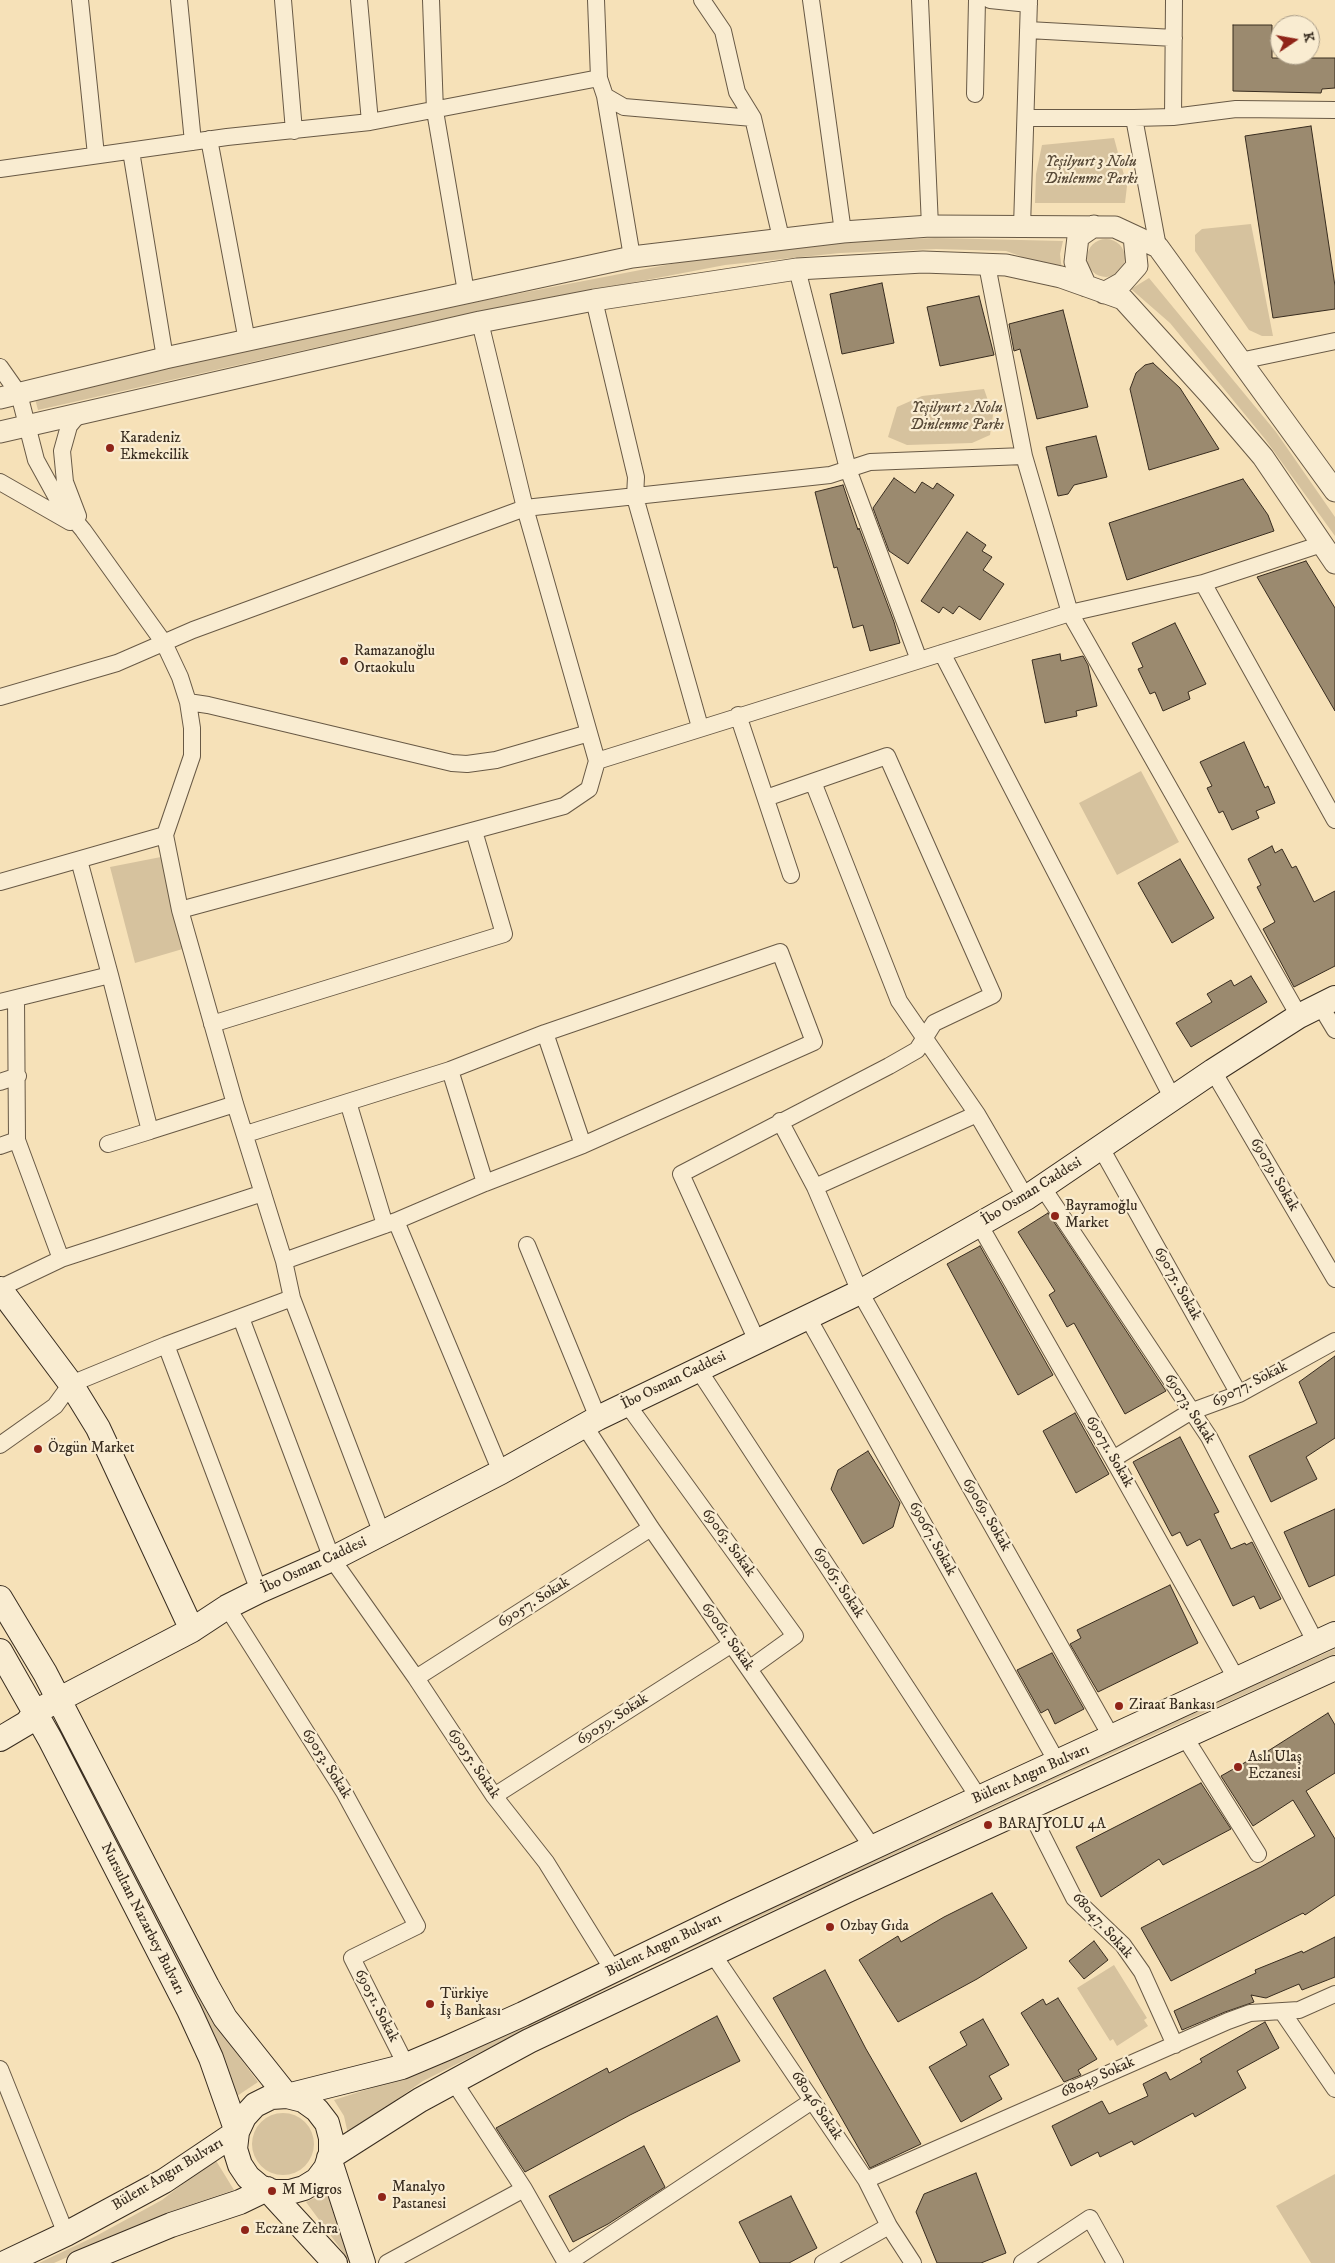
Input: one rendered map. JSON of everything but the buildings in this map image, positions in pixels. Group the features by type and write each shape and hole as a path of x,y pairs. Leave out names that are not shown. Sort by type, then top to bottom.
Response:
{"main road":[{"name":"İbo Osman Caddesi","path":"0,1738 27,1723 35,1712 192,1630 228,1607 382,1534 627,1404 860,1292 1034,1193 1213,1072 1299,1016 1328,1001"},
{"path":"0,1289 71,1384 98,1428 192,1630"},
{"name":"Nursultan Nazarbey Bulvarı","path":"0,1598 58,1699 225,2018 287,2096"},
{"name":"Bülent Angın Bulvarı","path":"5,2263 66,2234 164,2180 237,2132 244,2117 255,2105 270,2097 287,2096 406,2065 523,2014 979,1798 1325,1638"},
{"name":"Nursultan Nazarbey Bulvarı","path":"0,1651 35,1712 189,2010 211,2058 237,2132"},
{"name":"Bülent Angın Bulvarı","path":"267,2189 274,2192 290,2192 304,2188 317,2180 326,2168 329,2158 420,2100 529,2041 712,1953 1028,1807 1184,1736 1333,1674"},
{"path":"287,2096 303,2100 317,2110 327,2123 331,2138 329,2158 363,2263"},
{"path":"237,2132 235,2149 240,2165 248,2178 260,2187 267,2189 335,2263"},
{"path":"79,2263 171,2225 240,2202 267,2189"}],"street":[{"path":"80,0 96,156"},
{"path":"180,0 201,140 247,341"},
{"path":"283,0 294,131"},
{"path":"359,0 370,122"},
{"path":"431,0 435,111 466,292"},
{"path":"596,0 600,78 605,96 632,257"},
{"path":"702,0 723,31 737,92 753,118 781,238"},
{"path":"811,0 843,232"},
{"path":"920,0 930,226"},
{"path":"975,94 977,0"},
{"path":"990,0 1029,2 1022,227"},
{"path":"1173,116 1174,0"},
{"path":"1028,30 1174,38"},
{"path":"0,169 201,140 370,122 600,78"},
{"path":"605,96 624,107 753,118"},
{"path":"1026,118 1134,118 1236,109 1335,110"},
{"path":"1134,118 1158,247 1335,491"},
{"path":"131,150 165,358"},
{"path":"9,396 165,358 632,257 781,238 930,226 1115,226 1158,247"},
{"path":"1094,226 1078,237 1075,262 1095,289"},
{"path":"1095,289 1122,283 1137,266 1134,236"},
{"path":"0,432 480,322 594,300 797,269 923,262 1006,266 1061,277 1123,299 1211,396 1263,457 1335,563"},
{"path":"987,265 1024,456 1070,614 1299,1016"},
{"path":"797,269 848,469 919,660"},
{"path":"594,300 636,477 635,497 700,727"},
{"path":"180,910 564,806 589,789 597,761 525,508 480,322"},
{"path":"1240,361 1335,341"},
{"path":"0,367 9,396 27,426 36,460 58,500 83,530 164,642 180,677 188,702 192,728 192,756 165,835 180,910 235,1104 246,1134 284,1261 292,1298 382,1534"},
{"path":"79,414 69,426 62,451 65,482 83,530"},
{"path":"0,698 117,663 164,642 525,508 830,475 870,462 1024,456"},
{"path":"0,482 83,530"},
{"path":"597,761 738,715 1070,614 1203,583 1322,544"},
{"path":"1203,583 1335,820"},
{"path":"942,653 1173,1099"},
{"path":"188,702 208,704 432,758 467,764 496,760 589,734"},
{"path":"738,715 791,875"},
{"path":"757,1341 681,1174 917,1050 934,1023 993,995 887,756 766,798"},
{"name":"69073. Sokak","path":"814,782 899,1001 977,1114 1209,1437 1325,1638"},
{"path":"212,1024 504,934 474,831"},
{"path":"0,882 165,835"},
{"path":"79,860 150,1131"},
{"path":"246,1134 450,1070 545,1033 780,952 814,1042 583,1145 485,1183 391,1223 284,1261"},
{"path":"61,1259 17,1140 18,1076 8,1000 110,975"},
{"path":"1328,1001 1335,1030"},
{"path":"545,1033 583,1145"},
{"path":"450,1070 485,1183"},
{"name":"69079. Sokak","path":"1213,1072 1335,1280"},
{"path":"0,1082 18,1076"},
{"path":"348,1102 391,1223 501,1472"},
{"path":"108,1144 235,1104"},
{"path":"815,1187 977,1114"},
{"name":"69069. Sokak","path":"780,1121 815,1187 860,1292 1112,1738"},
{"path":"0,1146 17,1140"},
{"name":"69075. Sokak","path":"1101,1148 1239,1394"},
{"path":"0,1289 61,1259 263,1193"},
{"name":"69071. Sokak","path":"979,1224 1237,1680"},
{"name":"69061. Sokak","path":"527,1245 591,1422 651,1528 873,1848"},
{"path":"0,1445 55,1406 71,1384 166,1345 292,1298"},
{"name":"69067. Sokak","path":"807,1316 1057,1762"},
{"name":"69055. Sokak","path":"241,1318 332,1559 416,1678 494,1796 546,1862 613,1970"},
{"name":"69077. Sokak","path":"1113,1459 1190,1412 1239,1394 1335,1340"},
{"path":"166,1345 259,1591"},
{"name":"69065. Sokak","path":"698,1369 979,1798"},
{"name":"69063. Sokak","path":"627,1404 795,1636 749,1669"},
{"name":"69057. Sokak","path":"416,1678 651,1528"},
{"name":"69053. Sokak","path":"228,1607 344,1792 417,1926"},
{"name":"69059. Sokak","path":"494,1796 732,1644"},
{"path":"1184,1736 1258,1854"},
{"name":"68047. Sokak","path":"1028,1807 1074,1898 1123,1945 1142,1972 1175,2044"},
{"name":"69051. Sokak","path":"406,2065 352,1958 417,1926"},
{"name":"68046 Sokak","path":"712,1953 866,2180 889,2226 913,2263"},
{"name":"68049 Sokak","path":"866,2180 1250,2013 1267,2011 1283,2013 1299,2010 1335,1994"},
{"path":"1283,2013 1335,2089"},
{"path":"0,2069 66,2234"},
{"path":"454,2082 524,2189 567,2263 812,2101"},
{"path":"387,2263 524,2189"},
{"path":"1022,2263 1090,2218 1115,2263"},
{"path":"823,2263 889,2226"}],"green space":[{"name":"Yeşilyurt 3 Nolu Dinlenme Parkı","path":"1114,138 1127,186 1125,203 1035,203 1036,174 1042,145"},
{"path":"1251,224 1273,336 1262,336 1249,330 1195,251 1195,235 1202,229"},
{"path":"935,238 1063,241 1060,254 1062,271 1006,251 936,249 840,253 725,265 447,318 38,410 35,399 187,363 444,308 723,254 841,242"},
{"path":"1106,239 1119,245 1125,258 1119,271 1106,277 1093,271 1087,258 1093,245"},
{"path":"1149,278 1276,432 1335,517 1335,536 1265,439 1170,323 1131,289"},
{"name":"Yeşilyurt 2 Nolu Dinlenme Parkı","path":"984,389 993,415 990,435 972,443 907,445 888,437 897,407 922,396"},
{"path":"1141,771 1179,842 1117,875 1079,803"},
{"path":"166,856 186,948 135,963 110,867"},
{"path":"1335,1649 1335,1654 1093,1762 640,1972 423,2081 348,2134 344,2116 334,2100 418,2073 461,2055 638,1968 1091,1758"},
{"path":"62,1731 214,2023 258,2082 237,2096 207,2026 58,1733"},
{"path":"1114,1965 1147,2018 1144,2020 1148,2026 1117,2046 1113,2039 1110,2041 1077,1988"},
{"path":"277,2113 289,2113 305,2122 312,2132 314,2144 312,2156 305,2166 289,2175 277,2175 266,2170 257,2161 252,2150 252,2138 257,2127 266,2118"},
{"path":"215,2159 234,2190 169,2212 54,2263 39,2263 96,2236 162,2200"},
{"path":"1335,2174 1335,2263 1311,2263 1276,2206"},
{"path":"328,2184 351,2263 306,2202 319,2196"}],"place":[{"name":"Karadeniz Ekmekcilik","path":"110,448"},
{"name":"Ramazanoğlu Ortaokulu","path":"344,661"},
{"name":"Bayramoğlu Market","path":"1055,1216"},
{"name":"Özgün Market","path":"38,1449"},
{"name":"Ziraat Bankası","path":"1119,1706"},
{"name":"Aslı Ulaş Eczanesi","path":"1238,1767"},
{"name":"BARAJYOLU 4A","path":"988,1825"},
{"name":"Ozbay Gıda","path":"830,1927"},
{"name":"Türkiye İş Bankası","path":"430,2004"},
{"name":"M Migros","path":"272,2191"},
{"name":"Manalyo Pastanesi","path":"382,2197"},
{"name":"Eczane Zehra","path":"245,2230"}]}
